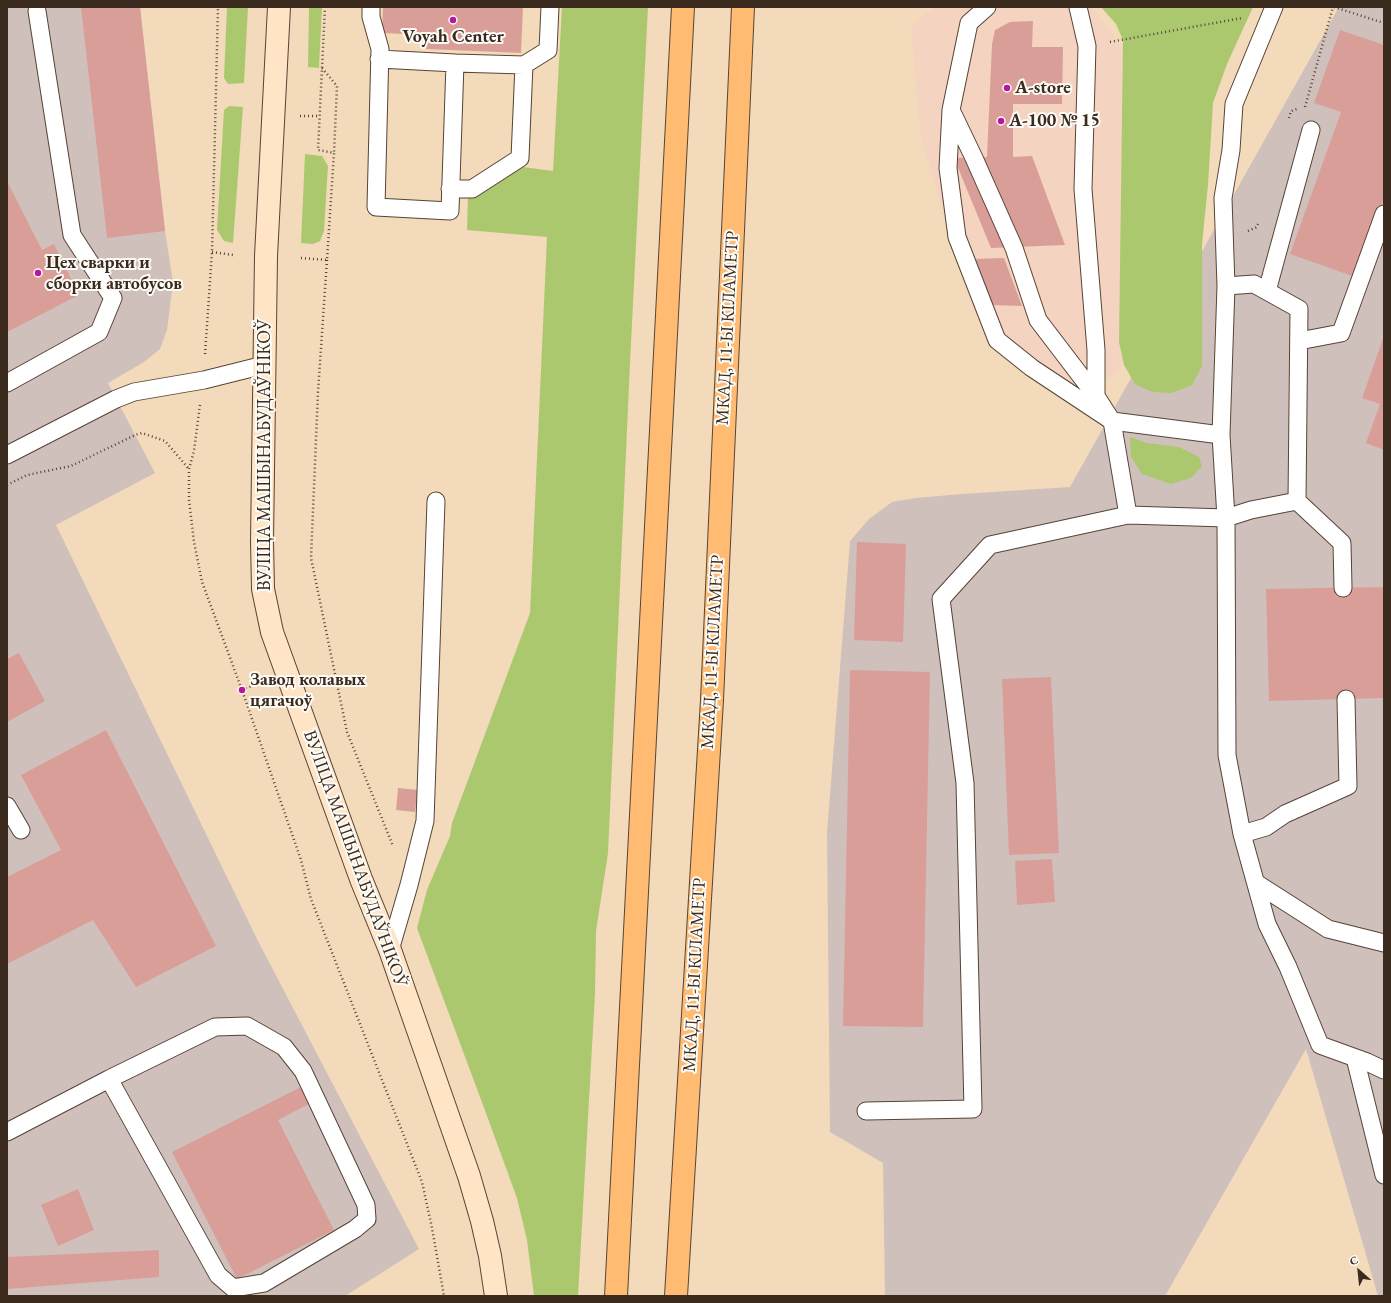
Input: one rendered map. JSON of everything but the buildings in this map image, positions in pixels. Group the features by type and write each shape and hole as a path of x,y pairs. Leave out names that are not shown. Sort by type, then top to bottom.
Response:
{"highway":[{"path":"616,1296 683,7"},
{"name":"МКАД, 11-Ы КІЛАМЕТР","path":"676,1296 711,708 743,7"}],"main road":[{"name":"ВУЛІЦА МАШЫНАБУДАЎНІКОЎ","path":"279,7 266,256 262,541 263,589 272,632 361,879 390,950 469,1176 490,1256 496,1296"}],"lane":[{"path":"371,7 371,17 380,49 376,207 450,211 455,63"},
{"path":"380,59 524,65 548,50 550,7"},
{"path":"987,7 968,23 951,110 948,168 957,237 997,340 1032,368 1112,421 1221,435"},
{"path":"1078,7 1087,46 1083,189 1096,350 1096,396"},
{"path":"1272,10 1234,104 1232,150 1223,198 1226,286 1221,435 1226,518 1227,755 1242,834 1267,924 1288,966 1320,1045 1384,1070"},
{"path":"7,383 99,332 113,298 72,235 37,11"},
{"path":"450,189 472,189 520,158 524,65"},
{"path":"951,110 1014,248 1038,320 1096,396 1112,421 1128,515"},
{"path":"1267,291 1311,130"},
{"path":"1299,341 1340,333 1384,214"},
{"path":"1226,286 1254,284 1299,309 1297,501 1342,543 1343,588"},
{"path":"7,455 116,399 134,392 204,380 264,364"},
{"path":"390,950 409,885 425,821 436,501"},
{"path":"866,1111 974,1109 965,783 941,600 990,545 1128,515 1226,518 1251,510 1297,501"},
{"path":"1242,834 1266,827 1284,814 1348,786 1346,699"},
{"path":"7,806 21,830"},
{"path":"1256,884 1328,929 1384,942"},
{"path":"7,1132 109,1079 215,1026 247,1026 284,1047 303,1071 366,1205 367,1219 355,1229 264,1283 233,1288 218,1275 109,1079"},
{"path":"1355,1058 1384,1175"}],"path":[{"path":"218,7 212,252 204,380 194,451 189,470 189,500 194,542 202,582 242,690 301,860 311,899 422,1182 444,1296"},
{"path":"325,7 318,150 334,153"},
{"path":"1334,7 1384,23"},
{"path":"1087,46 1272,10"},
{"path":"322,67 337,86 318,392 311,558 347,732 409,885"},
{"path":"212,252 233,255"},
{"path":"301,258 327,260"},
{"path":"7,485 27,475 71,466 142,433 165,441 189,470"}],"shaded area":[{"path":"7,7 140,7 165,231 173,282 167,330 160,349 144,362 108,383 155,473 56,525 258,941 419,1249 345,1296 7,1296"},
{"path":"935,7 1093,7 1123,49 1119,342 1124,365 1074,408 994,350 945,222 920,130 911,25"},
{"path":"1339,7 1384,7 1384,1296 1378,1296 1306,1049 1165,1296 885,1296 883,1163 830,1132 827,833 850,541 869,519 892,502 916,498 962,494 1070,487"}],"green space":[{"path":"227,7 248,7 244,83 228,84 224,78"},
{"path":"309,7 322,7 319,68 308,67"},
{"path":"562,7 648,7 608,853 596,931 595,993 578,1296 534,1296 527,1240 517,1198 417,928 427,890 450,836 452,823 530,613 547,237 467,230 468,197 523,167 553,171"},
{"path":"1101,7 1253,7 1227,64 1213,103 1208,185 1202,244 1202,366 1192,385 1172,393 1152,392 1135,384 1124,365 1119,342 1123,40 1116,24"},
{"path":"229,106 243,107 233,243 224,241 217,230 224,110"},
{"path":"305,154 322,156 328,166 324,231 320,241 313,244 301,243"},
{"path":"1130,437 1147,443 1179,447 1199,457 1202,466 1191,478 1171,484 1142,474 1131,457"}],"place":[{"name":"Voyah Center","path":"453,20"},
{"name":"А-store","path":"1007,88"},
{"name":"А-100 № 15","path":"1001,121"},
{"name":"Цех сварки и сборки автобусов","path":"38,273"},
{"name":"Завод колавых цягачоў","path":"242,690"}]}
